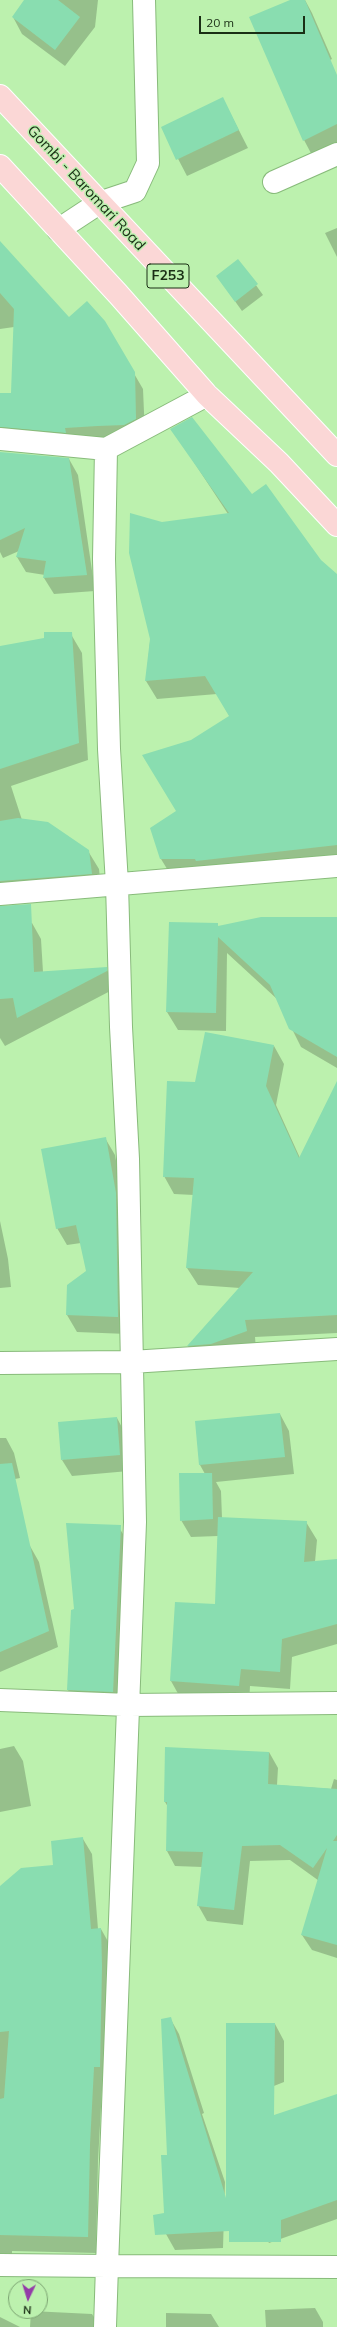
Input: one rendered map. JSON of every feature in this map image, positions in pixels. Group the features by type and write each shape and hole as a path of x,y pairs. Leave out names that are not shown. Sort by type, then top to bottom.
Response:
{"main road":[{"name":"Gombi - Baromari Road","path":"0,96 337,455"},
{"path":"0,166 207,395 279,463 337,525"}],"street":[{"path":"58,230 99,203 135,192 148,164 144,0"},
{"path":"274,182 337,154"},
{"path":"0,439 106,449 207,395"},
{"path":"105,2327 135,1522 128,1159 121,1027 117,884 109,749 104,559 106,449"},
{"path":"0,894 337,866"},
{"path":"0,1363 132,1362 337,1349"},
{"path":"0,1700 128,1704 337,1703"},
{"path":"0,2265 337,2267"}],"building":[{"path":"24,0 58,0 80,17 55,50 12,17"},
{"path":"290,0 305,0 337,75 337,124 303,141 249,17"},
{"path":"223,97 239,130 176,160 161,127"},
{"path":"0,241 69,317 87,301 105,321 135,372 136,419 124,425 65,428 66,433 0,427 0,393 11,393 14,309 0,293"},
{"path":"238,259 258,284 235,302 216,276"},
{"path":"192,417 252,494 266,484 321,560 337,574 337,845 196,861 195,859 160,859 150,828 176,811 142,755 191,740 229,716 205,676 145,681 150,639 129,553 130,513 162,522 229,513 170,429"},
{"path":"0,452 69,458 87,575 43,578 46,561 16,557 25,528 0,540"},
{"path":"44,632 72,632 79,743 0,769 0,646 44,638"},
{"path":"18,818 48,822 89,850 92,874 0,881 0,821"},
{"path":"31,904 34,972 107,967 107,971 17,1018 13,998 0,999 0,906"},
{"path":"261,917 337,917 337,1057 289,1029 270,985 218,937 216,1013 166,1012 169,922 218,923 218,926"},
{"path":"205,1032 274,1045 266,1086 299,1158 337,1081 337,1315 245,1320 247,1331 211,1344 187,1346 253,1272 186,1268 194,1178 163,1177 167,1081 195,1082"},
{"path":"106,1137 116,1193 118,1317 66,1315 67,1285 86,1271 76,1225 56,1229 41,1149"},
{"path":"280,1413 285,1457 199,1465 195,1421"},
{"path":"117,1417 120,1455 61,1460 58,1422"},
{"path":"12,1463 49,1631 0,1652 0,1464"},
{"path":"179,1473 212,1473 213,1519 180,1521"},
{"path":"218,1517 307,1521 304,1562 337,1559 337,1624 282,1639 280,1672 241,1669 239,1686 170,1681 175,1602 215,1604"},
{"path":"66,1523 121,1525 113,1692 67,1690 71,1610 74,1609"},
{"path":"165,1747 269,1752 268,1784 337,1789 337,1835 333,1841 337,1841 337,1945 301,1935 327,1848 313,1868 280,1845 242,1846 234,1910 197,1906 203,1852 166,1851 167,1802 164,1802"},
{"path":"83,1837 91,1929 101,1928 102,1966 100,2067 94,2067 90,2144 88,2237 0,2235 0,2099 4,2098 9,2031 0,2032 0,1886 21,1868 53,1865 51,1841"},
{"path":"171,2017 226,2198 226,2023 275,2023 274,2115 337,2094 337,2200 281,2220 281,2242 229,2242 229,2231 155,2235 153,2215 164,2213 161,2155 167,2155 161,2019"}]}
